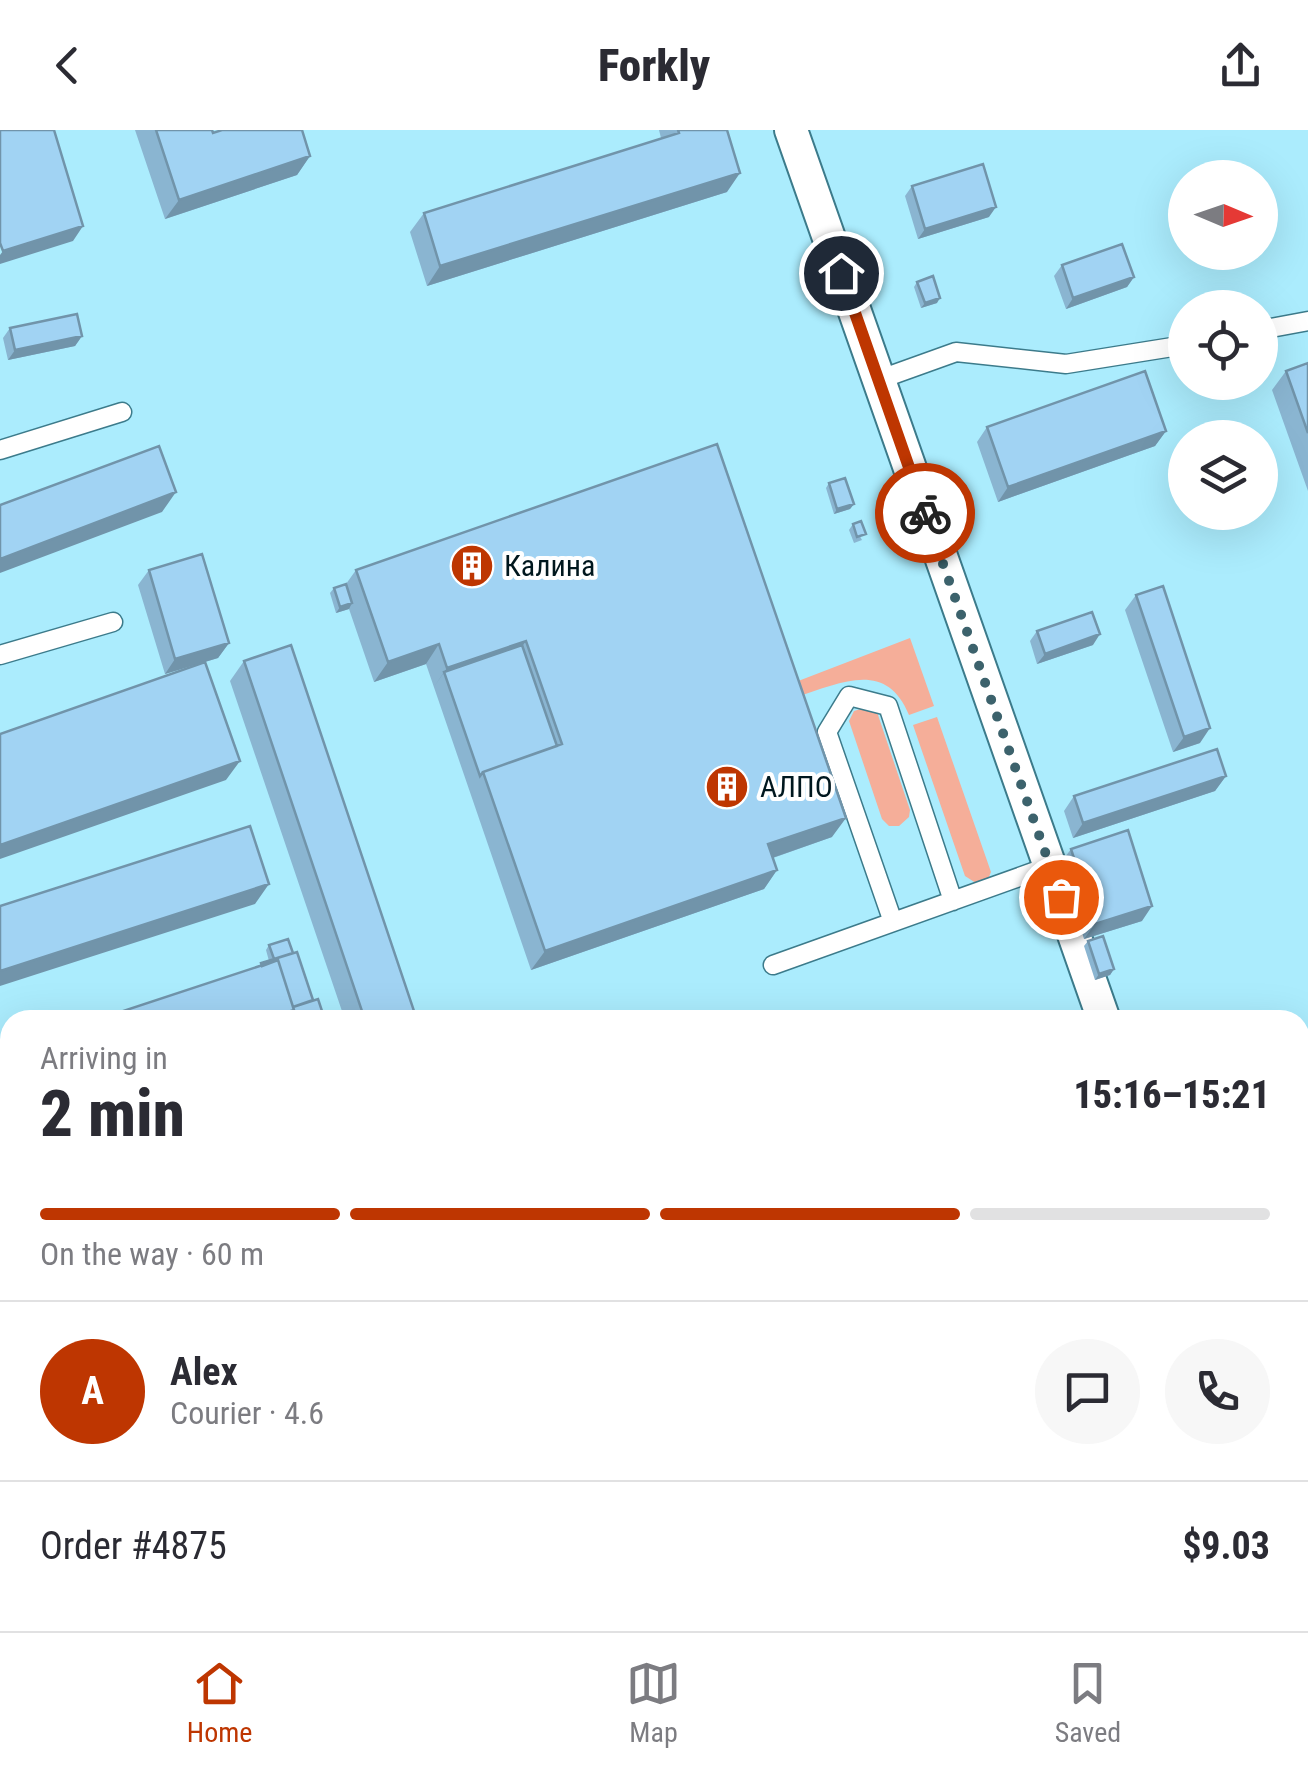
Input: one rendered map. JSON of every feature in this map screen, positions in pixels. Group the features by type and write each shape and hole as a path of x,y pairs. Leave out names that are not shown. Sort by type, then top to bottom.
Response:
{"street":[{"path":"791,130 1100,1010"}],"lane":[{"path":"1278,326 1308,320"},
{"path":"878,380 956,352 1066,364 1168,348"},
{"path":"0,450 122,412"},
{"path":"0,655 114,622"},
{"path":"893,922 826,732 849,696 888,706 953,901"},
{"path":"773,965 1050,866"}],"shaded area":[{"path":"910,638 934,706 909,715 888,687 875,681 845,682 796,697 780,688"},
{"path":"864,708 877,712 910,810 909,817 899,826 889,826 882,819 849,721 854,711"},
{"path":"937,717 991,872 979,885 965,876 913,725"}],"building":[{"path":"0,130 54,130 83,226 3,251"},
{"path":"156,130 302,130 310,156 179,200"},
{"path":"678,130 727,130 740,173 440,266 424,213 679,133"},
{"path":"983,164 996,207 925,229 912,186"},
{"path":"1122,244 1134,277 1073,298 1062,265"},
{"path":"933,276 940,298 925,303 917,282"},
{"path":"77,314 82,336 15,350 10,328"},
{"path":"1308,363 1308,433 1286,371"},
{"path":"1145,371 1166,431 1008,487 987,427"},
{"path":"717,444 846,818 768,844 777,870 545,951 483,772 562,744 526,641 447,668 439,644 388,662 356,570"},
{"path":"159,446 176,492 0,559 0,505"},
{"path":"845,478 854,504 837,509 829,483"},
{"path":"861,521 866,534 857,537 853,524"},
{"path":"202,554 229,643 175,659 149,570"},
{"path":"346,584 352,603 340,607 334,588"},
{"path":"1163,586 1210,728 1184,737 1136,595"},
{"path":"1092,612 1100,634 1045,654 1037,631"},
{"path":"291,645 414,1010 362,1010 244,661"},
{"path":"522,645 557,746 480,776 444,672"},
{"path":"205,662 240,761 0,845 0,734"},
{"path":"1217,749 1226,776 1083,823 1074,796"},
{"path":"250,826 269,884 0,971 0,906"},
{"path":"1128,830 1152,906 1095,924 1071,849"},
{"path":"1103,936 1114,969 1099,974 1088,941"},
{"path":"288,939 293,953 274,959 269,945"},
{"path":"297,952 313,1000 293,1007 278,960 262,966 261,963"},
{"path":"278,960 294,1010 126,1010"},
{"path":"318,999 322,1010 294,1010 293,1007"}],"way so far":[{"path":"925,513 1061,897"}],"place":[{"name":"Калина","path":"472,566"},
{"name":"АЛПО","path":"727,787"}],"route":[{"path":"841,273 925,513"}]}
